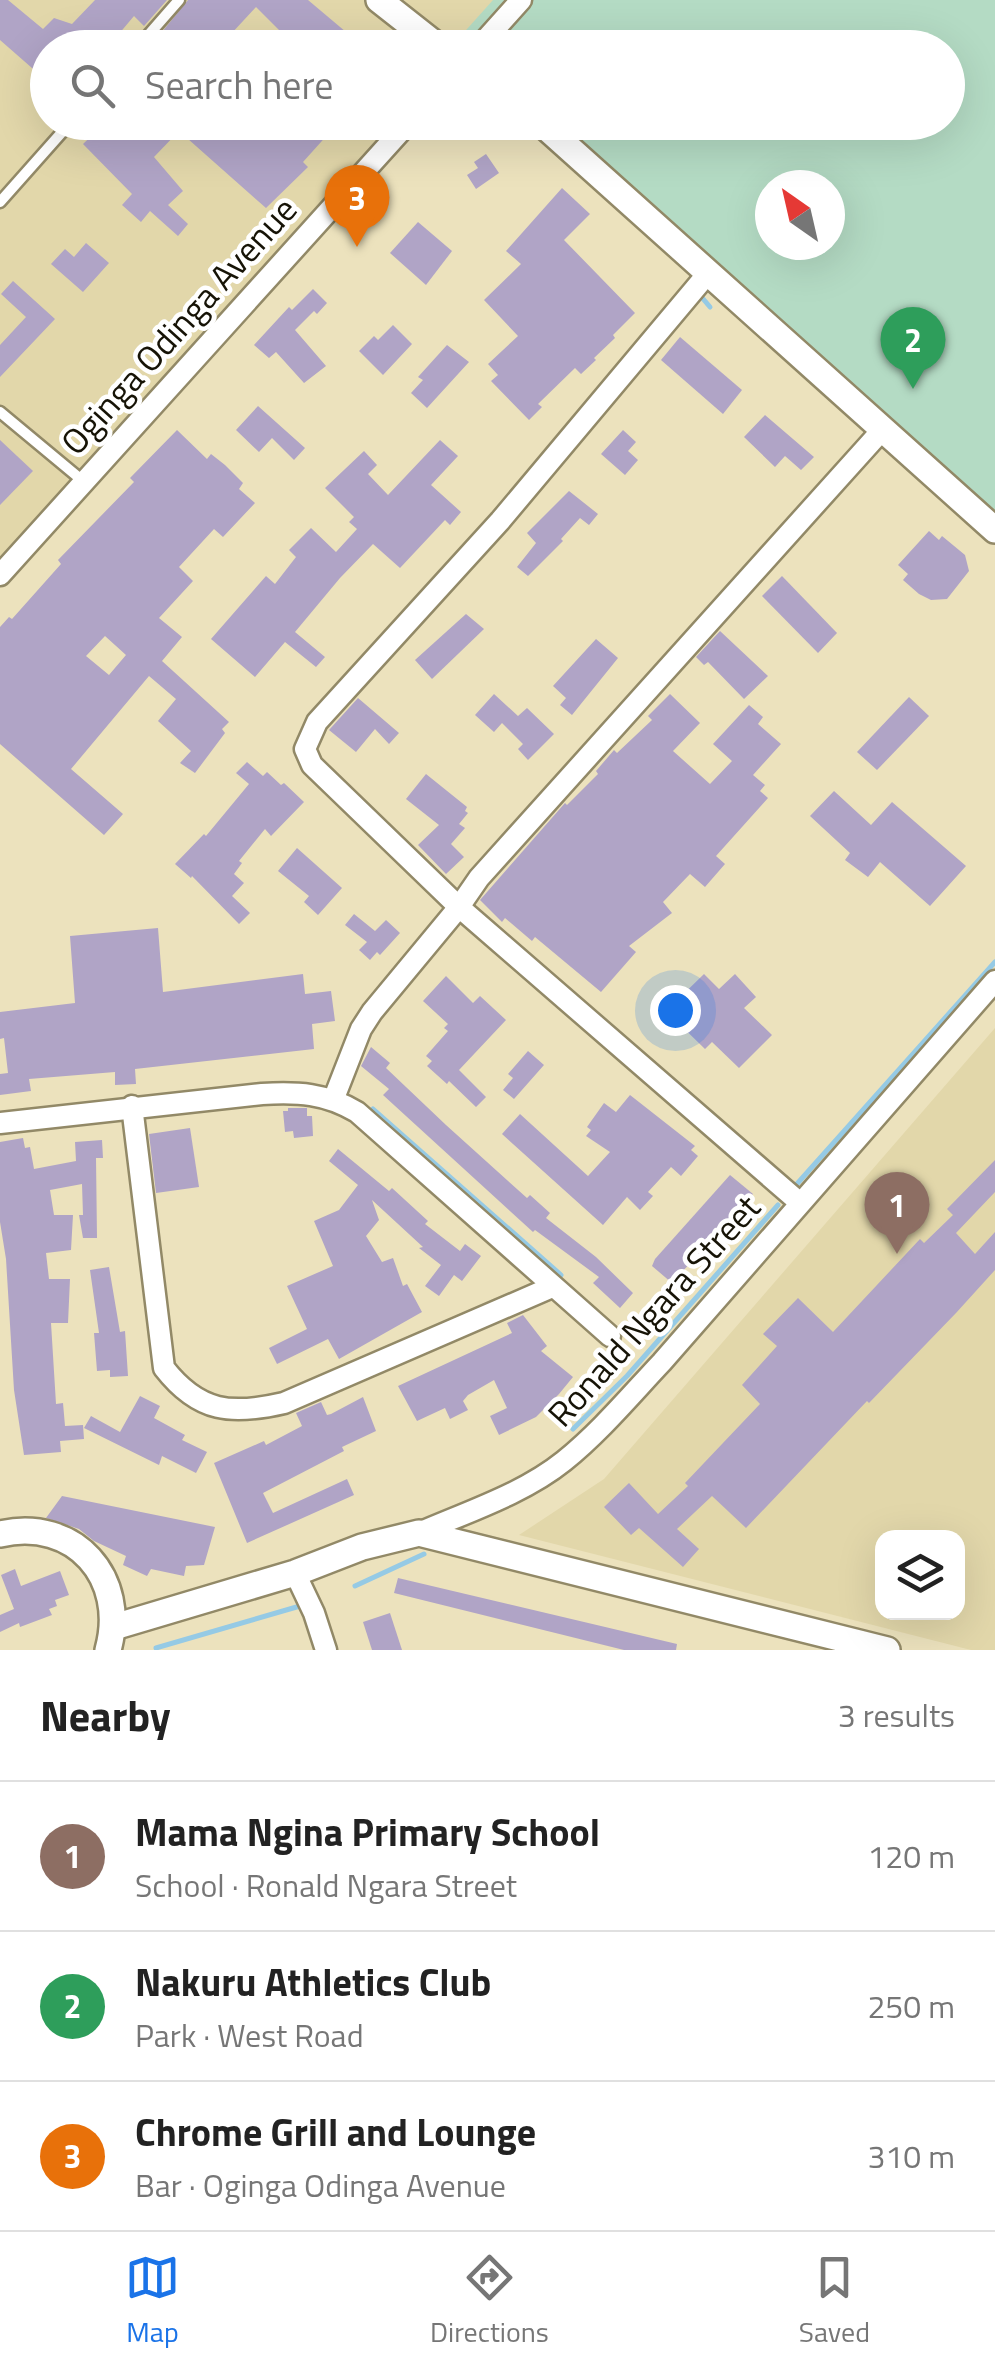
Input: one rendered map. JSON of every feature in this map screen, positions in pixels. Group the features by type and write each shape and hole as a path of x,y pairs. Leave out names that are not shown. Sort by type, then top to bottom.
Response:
{"street":[{"path":"379,0 417,30"},
{"path":"494,30 521,0"},
{"name":"Oginga Odinga Avenue","path":"0,575 393,140"},
{"path":"560,140 995,530"},
{"path":"709,272 500,521 316,722 307,739 306,757 459,907 799,1202"},
{"path":"334,1098 361,1029 372,1012 479,878 883,429"},
{"name":"Ronald Ngara Street","path":"111,1639 362,1547 419,1533 534,1480 562,1462 662,1362 995,981"},
{"path":"0,1122 298,1092 334,1098 357,1112 610,1336"},
{"path":"132,1106 164,1368 192,1396 217,1409 258,1409 284,1403 552,1286"},
{"path":"0,1534 39,1532 64,1540 86,1554 103,1576 112,1601 111,1639"},
{"path":"419,1533 887,1650"},
{"path":"295,1572 326,1650"}],"lane":[{"path":"152,30 178,0"},
{"path":"0,202 55,140"},
{"path":"0,412 83,482"}],"shaded area":[{"path":"0,0 506,0 479,30 30,30 30,140 381,140 0,567"},
{"path":"995,1028 995,1650 971,1650 519,1535 604,1479"}],"green space":[{"path":"493,0 995,0 995,532 546,140 965,140 965,30 466,30"}],"building":[{"path":"0,0 8,0 43,29 54,18 72,24 95,0 167,0 144,26 134,16 122,30 30,30 30,66 0,40"},
{"path":"188,0 308,0 344,30 279,30 256,7 235,30 164,30"},
{"path":"87,140 170,140 154,157 183,191 168,205 188,224 178,236 150,211 141,222 122,205 132,194 83,144"},
{"path":"189,140 323,140 303,162 308,167 266,208"},
{"path":"486,154 499,173 476,189 467,175 478,168 474,162"},
{"path":"562,188 590,214 564,240 635,313 596,360 581,374 575,368 538,404 542,407 529,420 491,381 498,375 488,364 518,336 484,300 521,264 506,251"},
{"path":"418,222 452,251 426,285 390,253"},
{"path":"86,243 109,263 83,292 51,264 65,249 74,257"},
{"path":"13,281 55,319 0,377 0,345 26,317 1,294"},
{"path":"313,289 327,303 295,330 326,366 304,383 276,352 269,358 254,345 289,307 292,310"},
{"path":"393,325 412,344 383,375 359,351"},
{"path":"680,337 742,390 723,414 661,360"},
{"path":"447,345 469,362 427,408 411,393 423,380 418,377"},
{"path":"258,406 305,448 294,460 272,438 259,452 236,430"},
{"path":"765,415 814,457 801,470 785,456 775,467 744,437"},
{"path":"177,430 207,459 211,454 225,465 243,483 239,489 255,503 223,537 214,529 179,567 193,581 159,618 182,637 162,661 229,722 222,729 225,733 195,773 180,763 191,751 158,721 176,699 149,676 71,769 123,814 104,835 0,744 0,627 9,617 12,619 61,564 58,560 134,482 130,478","holes":["105,636 126,655 109,675 86,656"]},
{"path":"623,430 636,442 628,451 638,460 625,475 601,454"},
{"path":"0,440 33,471 0,505"},
{"path":"440,440 458,456 431,485 461,512 450,525 445,520 400,568 373,544 340,578 295,632 325,657 316,667 285,642 255,677 211,639 266,576 275,584 296,557 289,550 311,528 336,552 357,529 349,522 354,517 325,488 364,451 377,465 368,474 388,495"},
{"path":"569,491 598,514 589,525 580,518 528,576 517,567 536,543 527,533"},
{"path":"929,531 939,540 942,536 965,555 969,571 947,599 931,600 919,594 903,580 908,574 898,565"},
{"path":"782,576 837,633 818,653 762,596"},
{"path":"466,614 484,629 432,679 415,660"},
{"path":"720,631 768,676 744,699 708,662 704,665 696,657"},
{"path":"596,639 618,658 572,715 560,705 566,698 553,686"},
{"path":"494,694 518,716 527,708 554,734 528,760 518,749 523,744 502,723 494,732 475,715"},
{"path":"670,694 700,723 673,751 710,784 732,761 713,744 749,705 763,717 758,724 781,744 753,775 765,785 760,791 768,798 716,856 725,864 705,887 690,874 663,902 672,913 629,946 636,952 601,992 535,937 532,941 505,918 502,922 480,900 565,803 598,774 596,771 614,750 617,753 652,720 648,716"},
{"path":"909,697 929,716 877,770 857,752"},
{"path":"358,698 399,733 389,744 375,729 356,752 329,730"},
{"path":"247,762 263,776 267,772 281,785 284,783 304,802 271,836 265,829 239,861 242,863 234,874 244,883 232,896 250,913 239,924 175,864 206,836 249,784 236,773"},
{"path":"426,774 467,807 468,813 459,824 465,828 451,844 464,857 446,874 418,845 439,825 406,799"},
{"path":"834,791 871,825 892,802 966,866 930,906 880,862 868,877 845,860 850,853 810,816"},
{"path":"297,848 342,888 318,915 304,902 309,896 278,871"},
{"path":"354,914 375,931 386,920 400,933 370,960 359,950 367,942 345,925"},
{"path":"158,928 163,992 303,974 305,994 331,991 335,1021 312,1024 314,1049 135,1069 136,1084 115,1085 115,1072 29,1079 31,1091 0,1095 0,1074 8,1073 4,1038 0,1039 0,1012 75,1003 70,936"},
{"path":"704,974 719,989 735,974 756,997 744,1008 772,1035 739,1068 712,1042 705,1049 666,1011"},
{"path":"446,976 473,1003 480,996 506,1020 459,1070 486,1097 476,1107 427,1066 432,1061 426,1056 448,1031 444,1028 448,1024 423,1001"},
{"path":"371,1047 390,1063 386,1068 446,1125 527,1198 530,1195 550,1213 546,1218 596,1257 633,1293 620,1308 593,1283 599,1277 533,1232 383,1095 389,1089 361,1066"},
{"path":"528,1051 544,1065 514,1099 503,1090 513,1078 508,1074"},
{"path":"630,1095 695,1146 691,1150 698,1156 681,1176 671,1167 648,1192 653,1196 640,1210 627,1197 603,1225 502,1134 520,1114 588,1176 610,1152 586,1136 591,1130 587,1127 604,1103 616,1112"},
{"path":"307,1108 307,1116 312,1116 313,1136 294,1138 293,1131 285,1132 283,1111"},
{"path":"190,1128 199,1187 156,1193 149,1134"},
{"path":"23,1138 25,1148 30,1147 34,1169 76,1161 75,1142 102,1140 103,1158 96,1158 97,1238 83,1238 79,1215 83,1215 82,1184 50,1190 54,1215 73,1215 71,1250 46,1253 49,1279 70,1279 68,1323 51,1323 56,1404 63,1403 65,1426 83,1425 84,1439 60,1441 61,1452 24,1455 14,1390 0,1222 0,1142"},
{"path":"338,1149 389,1191 392,1188 428,1221 425,1224 460,1251 465,1244 481,1256 462,1281 454,1275 439,1296 425,1286 441,1265 372,1200 379,1220 366,1236 382,1262 393,1258 403,1286 407,1284 422,1312 339,1359 328,1339 277,1364 269,1348 307,1329 287,1286 333,1266 314,1221 339,1210 358,1185 329,1161"},
{"path":"995,1160 995,1192 956,1233 975,1254 995,1232 995,1270 746,1528 712,1496 677,1529 699,1549 683,1567 639,1528 631,1535 604,1507 629,1483 658,1514 760,1404 742,1385 777,1346 763,1334 798,1298 833,1332 920,1239 924,1243 953,1215 947,1209"},
{"path":"730,1175 753,1194 672,1283 652,1266 655,1259"},
{"path":"109,1267 120,1332 125,1331 128,1376 110,1377 110,1370 97,1371 94,1333 99,1333 90,1270"},
{"path":"523,1315 547,1346 541,1351 573,1377 536,1417 499,1435 490,1416 507,1408 494,1380 468,1395 463,1401 468,1410 450,1419 445,1408 417,1421 398,1386 512,1333 507,1323"},
{"path":"140,1396 160,1406 154,1418 185,1435 182,1440 207,1452 196,1473 162,1456 159,1465 84,1428 91,1416 120,1432"},
{"path":"363,1397 376,1431 263,1493 273,1513 347,1479 354,1495 247,1543 214,1463 264,1441 266,1445 302,1426 296,1413 321,1402 327,1415"},
{"path":"62,1496 215,1527 204,1565 186,1566 184,1576 151,1569 147,1576 123,1565 126,1556 79,1529 46,1518"},
{"path":"15,1569 21,1586 60,1571 69,1595 55,1600 57,1606 49,1609 52,1615 0,1632 0,1615 14,1609 1,1575"},
{"path":"398,1578 677,1644 676,1650 624,1650 394,1593"},
{"path":"390,1613 402,1650 372,1650 363,1622"}],"waterway":[{"path":"699,294 710,307"},
{"path":"796,1185 995,962"},
{"path":"373,1109 561,1275"},
{"path":"573,1429 627,1376 778,1205"},
{"path":"355,1586 424,1554"},
{"path":"156,1648 300,1606"}],"place":[{"name":"Chrome Grill and Lounge","path":"357,247"},
{"name":"Nakuru Athletics Club","path":"913,389"},
{"name":"Mama Ngina Primary School","path":"897,1254"}]}
